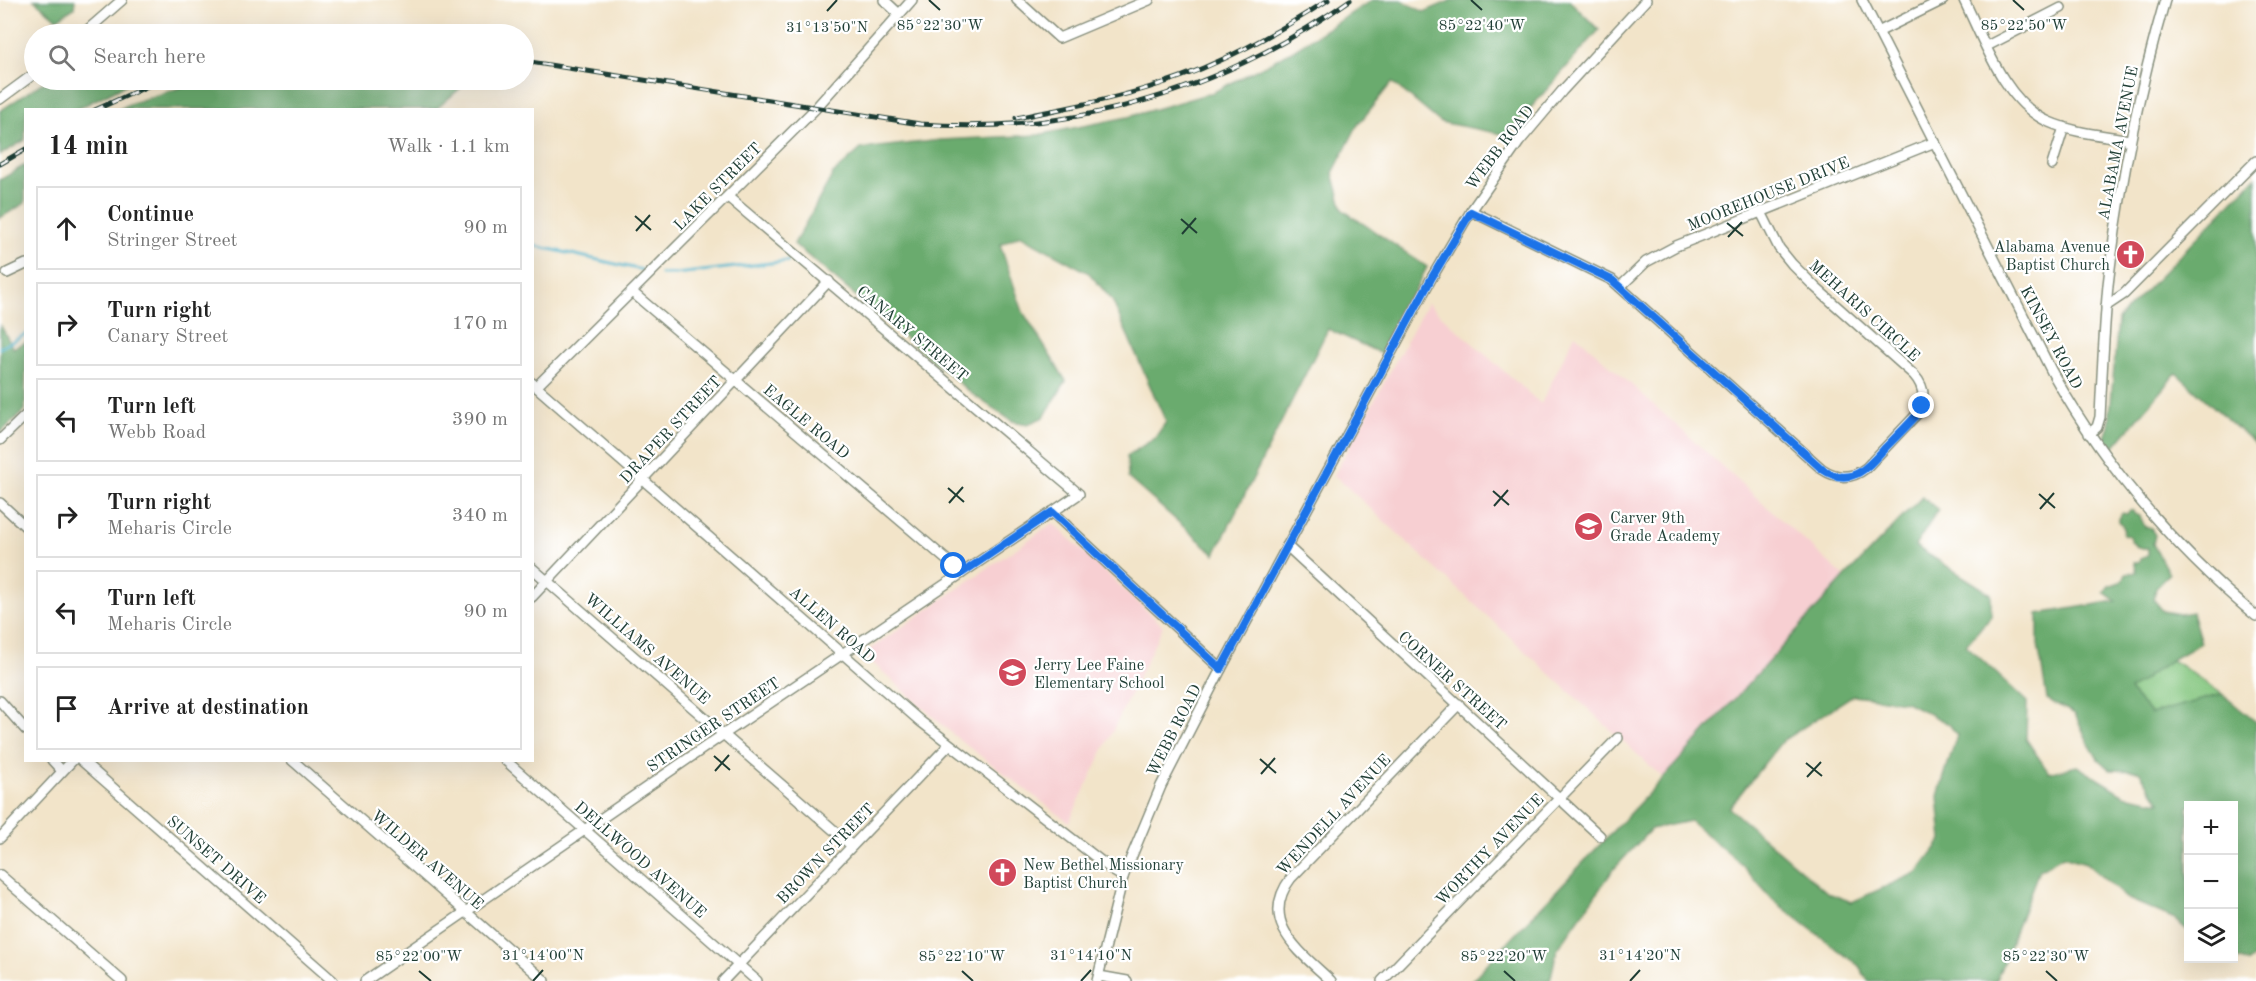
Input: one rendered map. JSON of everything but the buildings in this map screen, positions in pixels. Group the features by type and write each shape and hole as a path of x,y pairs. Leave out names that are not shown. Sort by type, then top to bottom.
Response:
{"street":[{"path":"94,24 122,0"},
{"path":"884,0 899,14"},
{"name":"LAKE STREET","path":"534,385 632,292 815,109 912,0"},
{"path":"1017,0 1059,38 1149,0"},
{"name":"WEBB ROAD","path":"1098,978 1123,877 1161,786 1221,669 1431,279 1499,169 1539,118 1646,0"},
{"name":"KINSEY ROAD","path":"1862,0 2052,372 2089,434 2122,480 2173,540 2204,571 2256,616"},
{"path":"1878,32 1943,0"},
{"path":"1964,0 2006,83 2023,106 2047,122 2130,140"},
{"name":"ALABAMA AVENUE","path":"2089,434 2097,427 2100,417 2106,306 2130,140 2165,0"},
{"path":"1987,46 2061,8"},
{"path":"0,99 24,81"},
{"path":"2052,165 2064,127"},
{"name":"MOOREHOUSE DRIVE","path":"1620,287 1646,262 1659,254 1935,142"},
{"path":"2106,306 2124,294 2256,161"},
{"name":"CANARY STREET","path":"728,197 1079,494"},
{"name":"MEHARIS CIRCLE","path":"1471,212 1602,275 1620,287 1822,469 1833,475 1845,477 1862,471 1919,412 1923,395 1921,384 1914,375 1792,264 1779,248 1761,212"},
{"path":"8,273 24,265"},
{"name":"DRAPER STREET","path":"534,595 829,281"},
{"name":"EAGLE ROAD","path":"632,292 962,573"},
{"name":"ALLEN ROAD","path":"534,385 949,745 1114,873 1123,877"},
{"path":"0,440 24,417"},
{"name":"STRINGER STREET","path":"366,981 724,734 1079,494"},
{"path":"0,503 24,525"},
{"path":"1052,512 1221,669"},
{"name":"CORNER STREET","path":"1287,546 1600,836"},
{"name":"WILLIAMS AVENUE","path":"534,570 852,846"},
{"path":"0,701 24,728"},
{"name":"WENDELL AVENUE","path":"1331,981 1291,942 1283,931 1279,910 1283,890 1291,878 1459,704"},
{"name":"WORTHY AVENUE","path":"1382,981 1618,738"},
{"name":"BROWN STREET","path":"723,981 949,745"},
{"path":"54,762 62,771"},
{"path":"0,838 71,762"},
{"name":"SUNSET DRIVE","path":"83,762 333,981"},
{"name":"WILDER AVENUE","path":"294,762 545,981"},
{"name":"DELLWOOD AVENUE","path":"507,762 757,981"},
{"path":"0,875 122,981"},
{"path":"1098,978 1126,981"}],"shaded area":[{"name":"Carver 9th Grade Academy","path":"1427,303 1541,404 1575,334 1845,577 1663,778 1334,475"},
{"name":"Jerry Lee Faine Elementary School","path":"1053,523 1163,626 1069,822 958,739 863,654"}],"green space":[{"path":"34,0 75,0 74,8 57,19"},
{"path":"1372,0 1401,0 1424,12 1452,0 1569,0 1599,30 1507,135 1440,122 1392,82 1357,126 1333,173 1343,210 1427,267 1382,354 1328,329 1215,554 1128,478 1127,456 1155,438 1166,422 1112,300 1089,273 1020,235 1000,245 1023,312 1066,381 1044,417 1028,424 1012,421 972,394 794,244 833,174 861,149 941,140 1038,135 1128,117 1214,92 1292,51"},
{"path":"32,90 115,90 79,108 24,108 24,141 0,155 0,111"},
{"path":"173,90 458,90 437,108 122,108"},
{"path":"24,166 24,204 0,218 0,180"},
{"path":"2256,177 2256,445 2176,373 2112,449 2104,440 2109,426 2118,319"},
{"path":"0,324 13,348 24,343 24,411 0,433"},
{"path":"1922,497 1938,510 1915,546 1991,594 1991,616 1966,645 2027,702 2026,739 2049,773 2077,766 2124,795 2160,802 2139,771 2110,770 2098,759 2075,714 2047,699 2038,644 2038,614 2116,601 2104,592 2109,586 2123,581 2126,574 2137,572 2134,562 2139,562 2140,559 2148,556 2148,548 2136,546 2129,536 2123,534 2124,528 2119,519 2122,513 2127,514 2130,510 2140,516 2145,527 2151,529 2155,535 2153,544 2169,574 2156,587 2154,600 2163,611 2180,614 2192,612 2201,643 2171,660 2129,690 2151,714 2222,694 2256,722 2256,956 2249,963 2238,959 2238,801 2184,801 2184,927 2175,919 2126,898 2086,863 2063,856 2039,870 1996,981 1868,981 1859,966 1773,900 1741,864 1690,821 1651,829 1613,870 1557,950 1550,981 1471,981 1663,778 1845,577","holes":["1853,695 1906,702 1949,724 1957,735 1938,796 1942,840 1918,872 1852,902 1828,893 1729,808 1782,741"]},
{"path":"2171,660 2222,694 2151,714 2129,690"}],"waterway":[{"path":"534,245 642,270"},
{"path":"661,274 788,261"},
{"path":"0,348 24,335"}],"railway":[{"path":"1016,118 1124,95 1204,68 1247,48 1328,0"},
{"path":"534,63 920,124 979,126 1036,122 1091,114 1146,100 1199,82 1251,59 1301,32 1350,0"},
{"path":"99,108 139,90"},
{"path":"0,164 24,150"}],"place":[{"name":"Alabama Avenue Baptist Church","path":"2131,255"},
{"name":"Carver 9th Grade Academy","path":"1589,526"},
{"name":"Jerry Lee Faine Elementary School","path":"1013,673"},
{"name":"New Bethel Missionary Baptist Church","path":"1002,873"}],"route":[{"path":"954,566 962,573 1052,512 1221,669 1431,279 1471,212 1612,280 1822,469 1833,475 1851,476 1866,468 1916,416 1922,406"}]}
